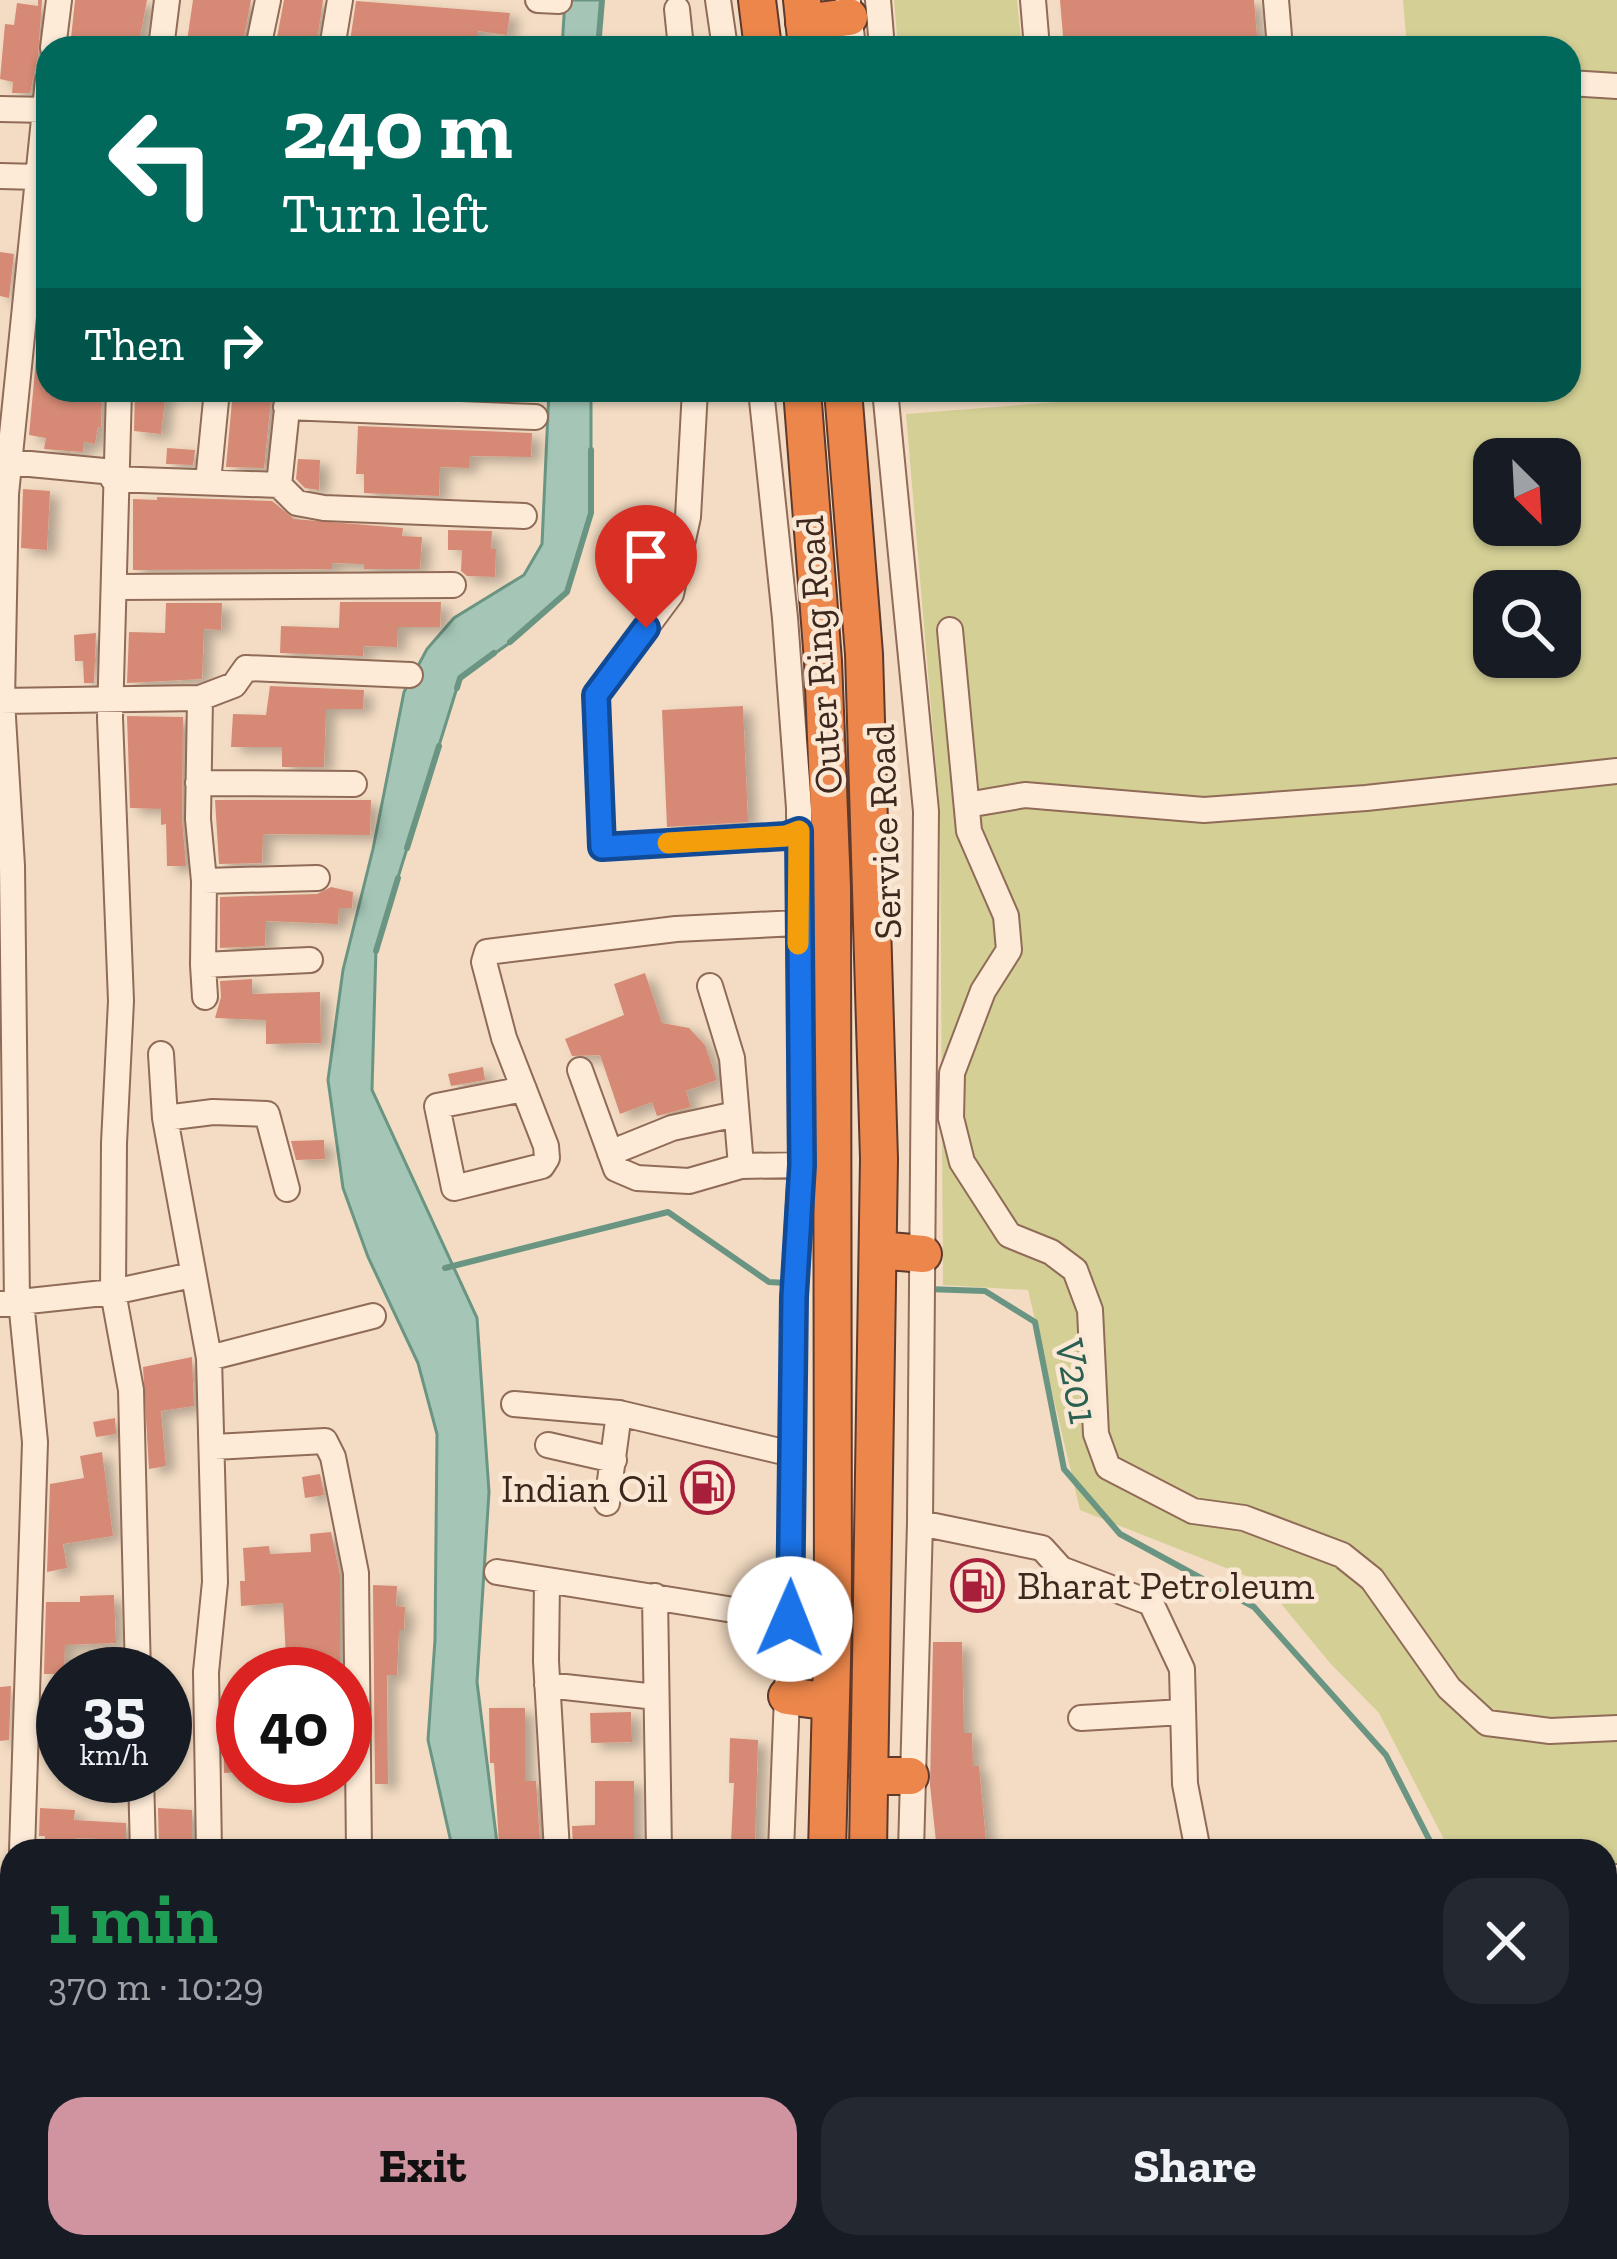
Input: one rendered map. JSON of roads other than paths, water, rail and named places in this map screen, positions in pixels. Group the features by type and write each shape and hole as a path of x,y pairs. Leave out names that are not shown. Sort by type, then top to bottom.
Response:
{"highway":[{"path":"757,0 762,36"},
{"path":"804,24 863,26"},
{"name":"Outer Ring Road","path":"803,402 824,661 832,887 827,1839"},
{"name":"Outer Ring Road","path":"843,402 872,819 878,1274 868,1839"},
{"path":"798,847 832,887"},
{"path":"878,1274 922,1264"},
{"path":"787,1696 831,1702"},
{"path":"869,1777 910,1776"}],"street":[{"path":"54,36 59,0"},
{"path":"162,36 166,0"},
{"path":"260,36 268,0"},
{"path":"334,36 340,0"},
{"path":"538,0 559,1"},
{"path":"718,0 723,36"},
{"path":"1033,0 1036,36"},
{"path":"1276,0 1279,36"},
{"path":"677,9 680,36"},
{"path":"1581,84 1617,86"},
{"path":"0,109 36,110"},
{"path":"0,176 36,177"},
{"path":"9,1304 12,866 1,701 3,490 36,251"},
{"path":"117,402 110,718 121,1000 113,1292 130,1390 137,1647"},
{"path":"208,482 216,402"},
{"path":"279,485 287,402"},
{"path":"328,402 535,417"},
{"path":"693,402 688,518 671,594 596,695 602,847 786,836 798,847"},
{"path":"762,402 785,618 798,847 802,1165 794,1297 782,1839"},
{"name":"Service Road","path":"886,402 926,811 920,1523"},
{"path":"9,462 113,475 279,485 297,503 324,508 524,517"},
{"path":"116,587 453,585"},
{"path":"950,630 969,831 1006,916 1009,950 983,991 952,1073 951,1118 962,1162 1009,1235 1051,1252 1075,1270 1090,1310 1096,1434 1108,1467 1193,1511 1244,1518 1342,1555 1372,1579 1449,1688 1487,1723 1523,1730 1617,1728"},
{"path":"1,701 200,698 234,685 246,668 410,675"},
{"path":"200,698 198,783 206,997"},
{"path":"967,805 1025,795 1204,810 1617,771"},
{"path":"198,783 354,784"},
{"path":"204,880 317,878"},
{"path":"524,1089 437,1106 454,1188 542,1166 547,1158 484,962 487,952 676,929 797,923"},
{"path":"203,965 310,959"},
{"path":"710,986 732,1058 741,1166"},
{"path":"161,1054 165,1118 209,1358 215,1582 206,1672 209,1839"},
{"path":"580,1070 616,1169 637,1178 689,1181 741,1166 802,1165"},
{"path":"165,1118 213,1112 267,1114 287,1189"},
{"path":"610,1153 672,1128 736,1114"},
{"path":"9,1304 113,1292 192,1275"},
{"path":"9,1304 22,1311 34,1442 22,1839"},
{"path":"209,1358 373,1316"},
{"path":"514,1404 620,1413 792,1454"},
{"path":"608,1503 620,1413"},
{"path":"214,1448 325,1441 339,1475 356,1573 359,1839"},
{"path":"548,1445 614,1460"},
{"path":"911,1839 920,1523 1042,1549 1061,1569 1151,1604 1182,1669 1185,1784 1196,1839"},
{"path":"497,1572 790,1619"},
{"path":"547,1580 547,1685 556,1839"},
{"path":"655,1596 659,1839"},
{"path":"547,1685 656,1697"},
{"path":"1081,1718 1183,1712"},
{"path":"142,1803 143,1839"}],"waterway":[{"path":"599,36 602,0"},
{"path":"510,642 567,592 591,513 591,450"},
{"path":"457,688 460,678 494,653"},
{"path":"407,848 439,746"},
{"path":"376,951 398,878"},
{"name":"V201","path":"445,1268 668,1212 769,1282 787,1283"},
{"name":"V201","path":"926,1289 985,1291 1035,1322 1064,1469 1120,1534 1254,1607 1386,1755 1429,1839"}],"place":[{"name":"Indian Oil","path":"707,1488"},
{"name":"Bharat Petroleum","path":"978,1585"}]}
